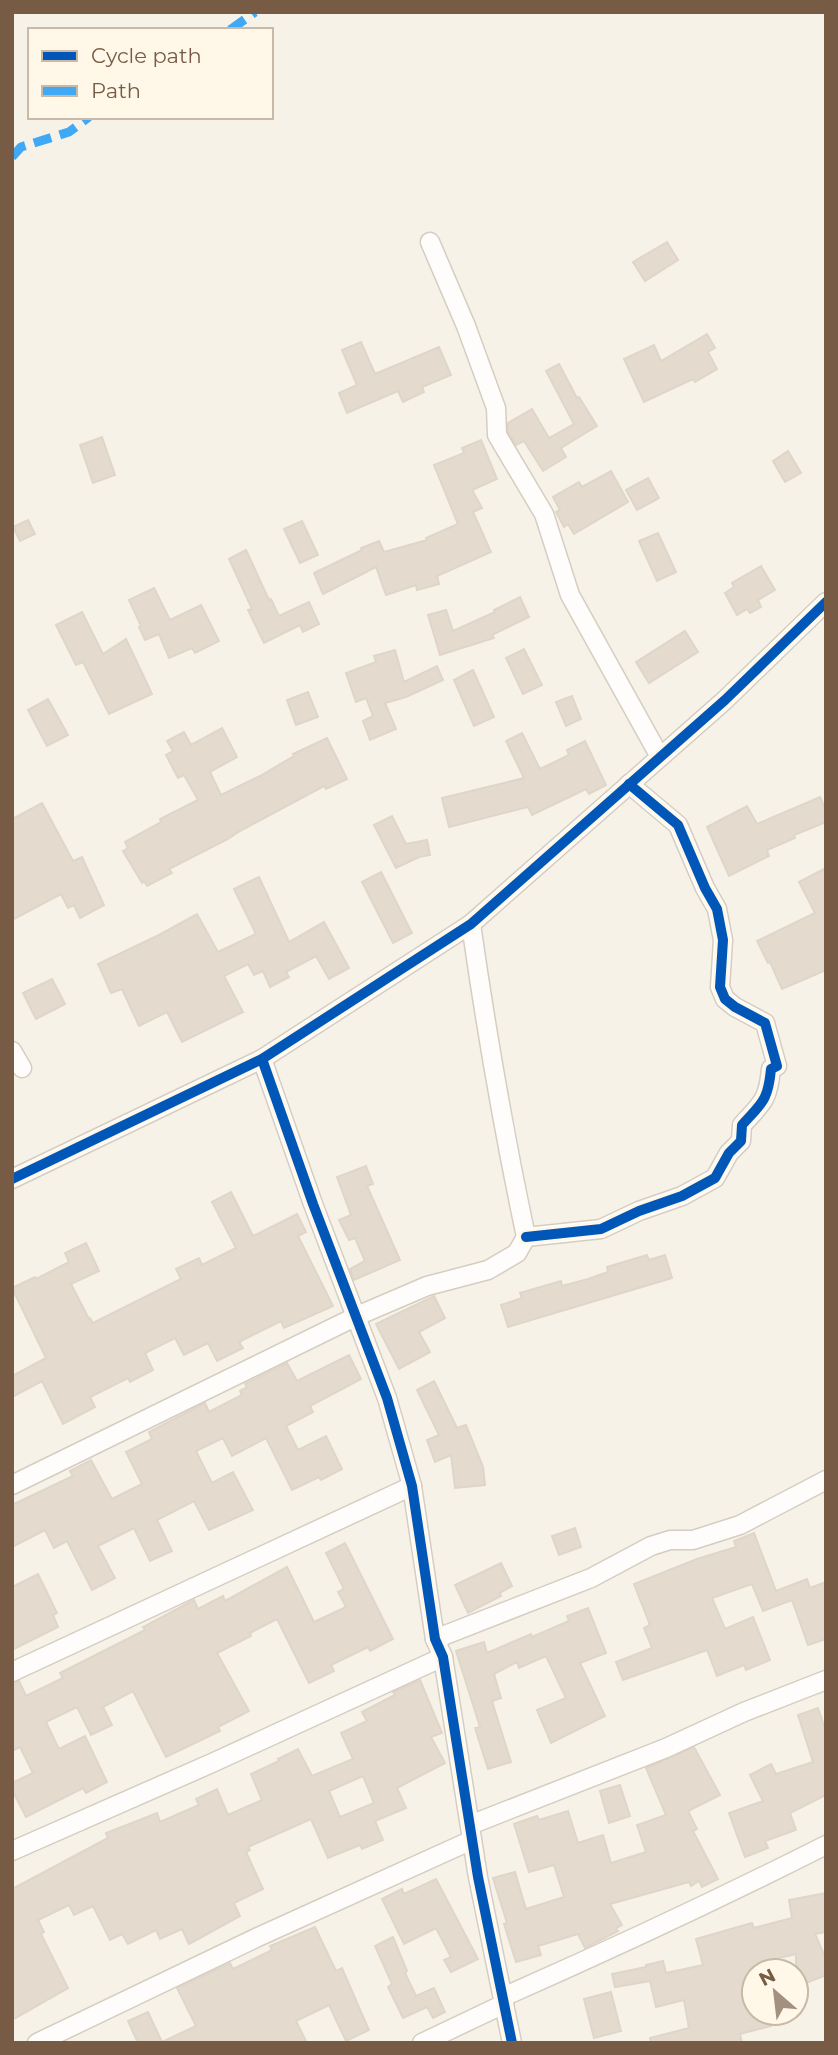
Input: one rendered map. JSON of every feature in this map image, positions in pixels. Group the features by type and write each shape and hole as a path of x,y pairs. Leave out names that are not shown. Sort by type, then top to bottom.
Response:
{"street":[{"path":"430,242 466,326 496,408 497,435 544,514 570,595 660,757"},
{"path":"12,1179 262,1059 471,924 725,700 826,602"},
{"path":"526,1237 601,1229 639,1211 682,1196 715,1178 729,1153 741,1141 742,1125 762,1105 769,1089 771,1069 777,1066 765,1023 725,999 720,987 722,923 678,825 629,784"},
{"path":"12,1485 357,1317 427,1286 488,1270 517,1253 526,1237 493,1069 471,924"},
{"path":"12,1051 23,1068"},
{"path":"262,1059 313,1204 387,1398 412,1486 435,1639 443,1657 471,1833 512,2043"},
{"path":"435,1639 591,1578 652,1546 670,1541 692,1540 740,1525 826,1480"},
{"path":"12,1672 412,1486"},
{"path":"12,1851 200,1769 443,1657"},
{"path":"37,2043 471,1833 744,1712 826,1680"},
{"path":"422,2043 826,1845"}],"building":[{"path":"667,242 678,260 645,281 633,262"},
{"path":"707,334 715,348 708,352 717,369 695,382 693,379 644,402 624,359 654,345 661,361"},
{"path":"361,342 375,374 439,347 451,375 422,387 424,392 403,402 398,391 347,413 339,393 357,385 342,350"},
{"path":"559,364 577,398 579,397 597,426 561,448 566,457 543,471 524,441 516,445 508,432 508,423 532,409 549,438 574,424 546,371"},
{"path":"102,437 115,475 93,483 80,445"},
{"path":"481,440 497,479 472,490 482,508 473,512 491,552 437,576 439,584 417,590 416,585 386,595 376,567 323,594 314,573 362,550 361,548 379,541 384,552 427,540 426,538 458,524 434,465 464,453 462,448"},
{"path":"788,451 801,473 785,482 773,461"},
{"path":"611,471 628,502 574,534 568,524 564,527 556,512 560,510 553,497 579,482 582,487"},
{"path":"648,478 659,498 637,510 626,490"},
{"path":"28,520 35,534 20,541 13,527"},
{"path":"302,521 318,555 300,563 284,529"},
{"path":"658,533 676,572 657,581 639,541"},
{"path":"246,550 279,616 309,602 319,624 303,632 300,625 264,643 229,559"},
{"path":"761,566 775,590 758,600 761,607 750,613 747,609 737,615 725,593 734,587 732,583"},
{"path":"154,588 170,620 201,605 219,641 195,653 192,648 169,658 159,634 145,640 129,600"},
{"path":"520,597 529,617 492,635 494,638 440,655 428,615 446,610 453,631"},
{"path":"82,612 103,654 126,639 152,694 109,714 83,662 76,665 56,625"},
{"path":"685,631 698,652 649,683 636,662"},
{"path":"524,649 542,685 523,694 506,658"},
{"path":"395,650 404,682 437,666 443,680 406,697 385,703 396,729 370,740 363,721 373,716 366,698 356,702 346,673 376,662 374,656"},
{"path":"473,670 494,717 474,726 454,680"},
{"path":"308,692 318,717 296,725 287,700"},
{"path":"572,696 581,719 566,726 556,702"},
{"path":"48,699 68,735 47,746 28,710"},
{"path":"222,728 237,757 210,772 221,795 327,738 347,779 326,789 324,786 169,869 172,873 147,886 144,881 142,883 123,851 128,848 125,842 161,822 160,819 198,800 184,775 178,778 166,755 173,751 167,741 184,732 191,745"},
{"path":"522,733 540,769 569,755 567,750 585,741 606,785 589,794 586,789 532,815 528,807 449,827 442,798 524,778 506,741"},
{"path":"820,797 826,810 826,822 767,850 769,856 729,876 707,827 747,806 757,824"},
{"path":"42,803 73,861 82,857 104,905 80,918 74,905 68,908 61,894 12,920 12,819"},
{"path":"392,816 406,844 427,840 430,855 396,868 374,825"},
{"path":"826,868 826,970 782,989 757,941 815,913 799,882"},
{"path":"381,872 412,933 393,943 362,882"},
{"path":"259,877 289,942 324,922 349,968 329,979 316,956 286,972 289,977 270,987 263,971 254,975 248,964 224,976 243,1012 182,1042 167,1012 139,1026 122,989 111,993 98,964 197,914 218,952 256,934 234,889"},
{"path":"52,979 65,1004 36,1019 23,993"},
{"path":"366,1166 373,1184 367,1186 400,1260 354,1280 350,1269 365,1261 355,1238 349,1240 339,1220 351,1215 337,1177"},
{"path":"231,1192 253,1236 297,1214 306,1232 298,1236 333,1306 284,1328 281,1321 239,1342 243,1348 217,1361 208,1343 184,1355 175,1338 145,1353 153,1370 130,1382 128,1378 90,1397 95,1407 63,1424 42,1381 12,1397 12,1376 46,1358 12,1288 69,1262 65,1253 86,1243 99,1271 71,1284 93,1323 181,1279 176,1269 199,1258 202,1265 236,1248 212,1202"},
{"path":"647,1255 649,1260 665,1255 672,1278 508,1327 501,1305 522,1298 520,1293 561,1281 562,1286 588,1279 608,1272 607,1267"},
{"path":"434,1296 445,1318 419,1332 430,1352 399,1369 376,1324"},
{"path":"349,1355 361,1379 310,1406 313,1412 286,1426 298,1450 326,1436 342,1469 292,1490 266,1438 232,1456 223,1438 196,1451 212,1483 233,1472 253,1510 209,1530 194,1501 157,1520 172,1551 150,1561 134,1528 98,1546 115,1578 92,1590 67,1541 54,1548 45,1530 12,1547 12,1505 73,1476 70,1471 91,1460 112,1499 142,1484 126,1452 152,1439 149,1432 205,1403 209,1412 242,1395 240,1391 247,1387 245,1384 287,1363 297,1381"},
{"path":"434,1381 457,1428 466,1425 483,1467 485,1485 455,1488 451,1455 435,1462 427,1440 439,1435 417,1390"},
{"path":"575,1528 581,1547 559,1555 552,1536"},
{"path":"754,1533 776,1591 807,1579 810,1588 826,1582 826,1639 808,1645 792,1600 763,1611 752,1584 712,1598 725,1629 753,1617 770,1660 746,1670 744,1665 717,1676 707,1650 623,1680 616,1662 652,1648 644,1628 650,1625 634,1584 736,1547 734,1541"},
{"path":"345,1543 393,1639 370,1651 368,1647 331,1665 334,1671 309,1683 277,1619 250,1633 251,1636 217,1653 249,1711 218,1727 220,1731 166,1757 133,1691 103,1707 112,1725 91,1735 77,1707 46,1722 59,1749 85,1736 107,1782 86,1793 83,1788 26,1817 12,1790 12,1783 33,1773 20,1747 12,1751 12,1683 19,1681 26,1696 63,1678 60,1673 145,1630 143,1627 194,1600 198,1609 223,1596 225,1601 287,1567 314,1622 346,1607 338,1592 344,1589 326,1553"},
{"path":"501,1563 512,1586 500,1593 501,1596 468,1613 455,1585"},
{"path":"38,1574 57,1613 53,1615 58,1627 12,1650 12,1587"},
{"path":"588,1608 606,1653 580,1663 605,1716 551,1743 537,1710 566,1698 546,1656 519,1668 517,1662 494,1674 501,1698 492,1701 511,1762 488,1769 475,1728 480,1727 456,1651 484,1642 487,1653 569,1621 567,1616"},
{"path":"420,1680 442,1733 431,1737 445,1763 397,1788 406,1808 375,1821 383,1840 362,1849 360,1845 328,1858 311,1819 248,1847 250,1850 246,1852 263,1889 234,1903 240,1916 189,1944 182,1929 160,1939 156,1930 128,1944 122,1934 110,1940 93,1906 74,1915 69,1905 38,1920 44,1932 41,1934 68,1988 12,2020 12,1889 108,1838 106,1833 157,1813 160,1822 199,1805 196,1799 217,1789 228,1815 262,1800 251,1774 298,1749 312,1776 353,1759 341,1733 367,1721 362,1712 395,1695 393,1692","holes":["363,1776 374,1803 340,1817 329,1791"]},
{"path":"818,1708 826,1732 826,1795 790,1813 796,1830 765,1841 768,1848 745,1857 729,1813 763,1801 750,1775 771,1764 776,1774 813,1762 798,1715"},
{"path":"694,1747 720,1795 688,1811 697,1829 693,1831 718,1879 702,1887 699,1881 691,1886 689,1882 610,1904 622,1925 616,1928 618,1931 585,1948 578,1934 538,1946 541,1955 516,1962 493,1878 515,1872 526,1909 564,1897 554,1865 529,1872 514,1824 537,1816 539,1820 568,1811 578,1843 603,1835 611,1863 646,1852 637,1825 666,1815 646,1768"},
{"path":"620,1785 630,1816 609,1823 600,1791"},
{"path":"436,1879 478,1959 451,1972 444,1960 451,1957 436,1928 404,1944 382,1899 402,1889 404,1894"},
{"path":"826,1893 826,1932 815,1934 826,1959 826,1975 810,1981 810,1957 796,1957 796,1954 783,1957 740,1957 740,2027 767,2027 740,2034 742,2043 651,2043 650,2038 689,2028 684,2000 656,2007 650,1981 615,1987 612,1974 663,1961 666,1973 703,1965 696,1939 752,1923 754,1928 792,1918 789,1900"},
{"path":"315,1927 336,1971 342,1968 369,2030 346,2041 329,2005 296,2021 307,2043 138,2043 128,2021 148,2012 162,2042 196,2026 177,1988 230,1963 233,1969 272,1950 270,1946"},
{"path":"393,1937 416,1996 434,1988 445,2012 433,2018 427,2007 403,2018 388,1987 392,1984 375,1946"},
{"path":"611,1992 621,2031 594,2038 584,1999"}],"marked path":[{"path":"233,28 255,12"},
{"path":"12,157 21,147 69,132 86,119"}],"cycle path":[{"path":"12,1179 262,1059 471,924 725,700 826,602"},
{"path":"526,1237 601,1229 639,1211 682,1196 715,1178 729,1153 741,1141 742,1125 763,1101 771,1069 777,1066 765,1023 735,1007 725,999 720,987 723,940 717,909 678,825 629,784"},
{"path":"262,1059 313,1204 387,1398 412,1486 435,1639 443,1657 478,1877 512,2043"}]}
